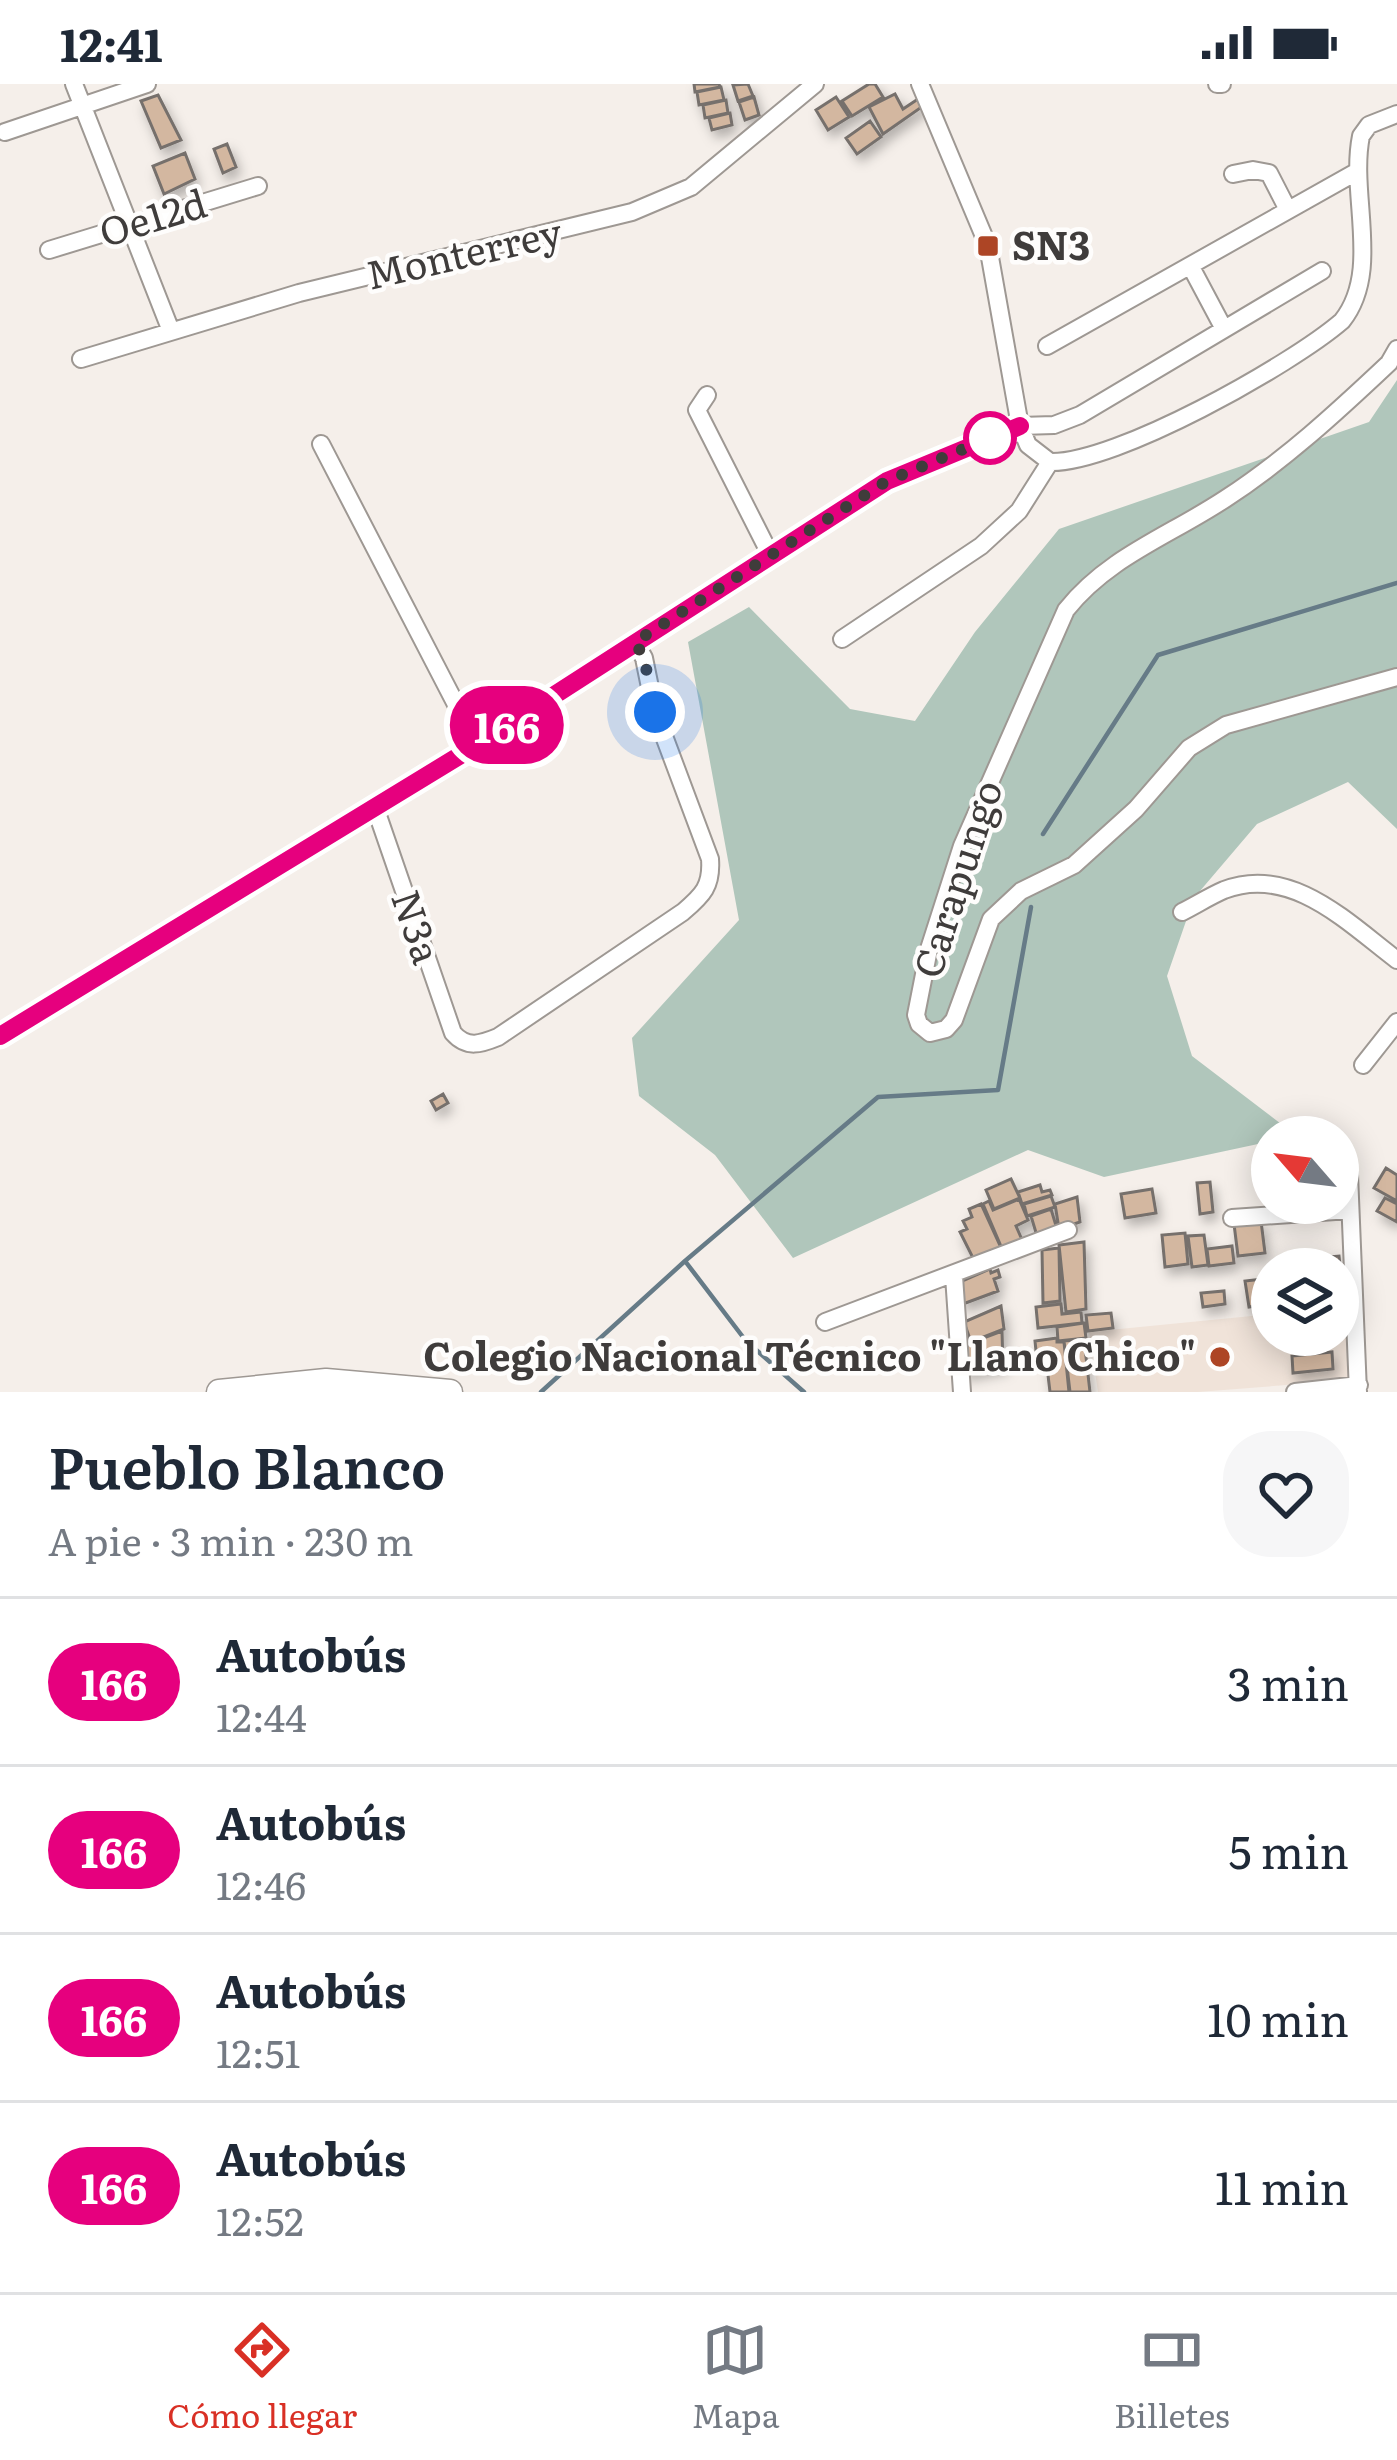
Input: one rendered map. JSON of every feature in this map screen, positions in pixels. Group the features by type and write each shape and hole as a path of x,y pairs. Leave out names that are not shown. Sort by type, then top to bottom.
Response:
{"highway":[{"path":"219,1392 326,1381 450,1392"}],"street":[{"path":"74,84 171,331"},
{"path":"5,132 146,84"},
{"name":"Monterrey","path":"81,358 299,293 632,212 692,187 815,84"},
{"path":"920,84 988,246 1020,426 1028,446 1050,462 1075,461 1121,444 1227,396 1342,321 1356,304 1361,278 1361,136 1369,125 1397,115"},
{"path":"1047,346 1358,171"},
{"path":"1233,174 1269,173 1287,208"},
{"name":"Oe12d","path":"49,250 258,186"},
{"path":"1191,267 1225,329"},
{"path":"0,1036 477,745 887,481 1020,426 1054,425 1080,415 1322,272"},
{"name":"Carapungo","path":"1397,349 1389,363 1285,458 1221,502 1109,566 1066,610 962,846 928,949 916,1015 919,1024 930,1033 946,1029 954,1020 991,919 1021,891 1075,865 1136,809 1189,748 1226,725 1397,677"},
{"path":"707,395 697,410 771,556"},
{"path":"321,444 477,745"},
{"path":"842,639 981,546 1019,512 1050,462"},
{"name":"N3a","path":"375,807 453,1033 477,1045 498,1037 683,912 712,879 710,859 655,712 644,658 635,642"},
{"path":"1183,912 1226,889 1280,885 1325,905 1397,960"},
{"path":"1363,1065 1397,1022"},
{"path":"1232,1218 1251,1217"},
{"path":"1295,1392 1359,1389 1351,1224"},
{"path":"824,1322 1069,1230"},
{"path":"954,1276 962,1392"}],"shaded area":[{"name":"Colegio Nacional Técnico \"Llano Chico\"","path":"1251,1316 1251,1356 1348,1356 1350,1380 1198,1392 1098,1392 1089,1332"}],"green space":[{"path":"1397,380 1397,829 1348,782 1257,824 1194,898 1167,976 1192,1056 1271,1116 1251,1116 1251,1146 1104,1177 1028,1150 793,1258 715,1155 639,1096 632,1038 739,920 688,642 749,607 850,709 915,721 975,632 1059,529 1369,422"}],"building":[{"path":"694,84 719,84 720,87 695,92"},
{"path":"748,84 753,96 738,101 733,85"},
{"path":"875,84 883,97 852,116 842,101"},
{"path":"721,87 724,100 699,105 697,92"},
{"path":"895,94 903,109 921,97 926,104 883,134 869,107"},
{"path":"158,95 181,140 161,148 141,101"},
{"path":"754,97 759,115 745,120 739,102"},
{"path":"836,97 849,117 828,130 816,110"},
{"path":"726,100 728,113 705,118 703,105"},
{"path":"730,113 732,125 712,130 709,118"},
{"path":"870,121 881,137 857,154 846,138"},
{"path":"227,144 236,167 223,173 214,149"},
{"path":"185,153 195,179 164,194 153,166"},
{"path":"443,1094 448,1103 436,1110 431,1101"},
{"path":"1386,1168 1397,1175 1397,1201 1374,1188"},
{"path":"1011,1179 1020,1198 994,1209 986,1190"},
{"path":"1210,1182 1213,1212 1200,1214 1197,1183"},
{"path":"1040,1185 1042,1192 1050,1190 1052,1195 1022,1204 1018,1192"},
{"path":"1152,1189 1156,1213 1125,1218 1121,1194"},
{"path":"1051,1196 1055,1207 1027,1216 1024,1204"},
{"path":"1077,1197 1080,1222 1059,1229 1055,1204"},
{"path":"1385,1198 1397,1204 1397,1222 1377,1211"},
{"path":"1019,1199 1028,1220 1016,1226 1023,1242 1003,1251 983,1204 989,1201 993,1210"},
{"path":"981,1204 1002,1250 974,1260 960,1232 967,1229 963,1221 972,1217 969,1209"},
{"path":"1051,1209 1057,1229 1037,1236 1031,1216"},
{"path":"1234,1224 1261,1224 1264,1248 1251,1248 1251,1255 1238,1256"},
{"path":"1185,1233 1188,1264 1165,1267 1162,1235"},
{"path":"1204,1235 1208,1265 1192,1267 1188,1236"},
{"path":"1084,1242 1086,1309 1066,1312 1059,1245"},
{"path":"1232,1246 1234,1263 1209,1266 1207,1249"},
{"path":"1059,1248 1060,1301 1043,1303 1042,1250"},
{"path":"990,1269 991,1273 998,1270 1000,1277 994,1279 998,1291 963,1304 958,1283"},
{"path":"1251,1280 1251,1307 1249,1307 1245,1281"},
{"path":"1224,1291 1225,1304 1203,1307 1201,1293"},
{"path":"1061,1304 1062,1314 1081,1312 1082,1323 1038,1328 1036,1307"},
{"path":"1001,1306 1004,1329 971,1342 964,1322"},
{"path":"1111,1313 1113,1328 1088,1331 1086,1315"},
{"path":"1084,1323 1086,1338 1058,1341 1057,1327"},
{"path":"1002,1331 1003,1365 964,1373 962,1346"},
{"path":"1057,1338 1064,1342 1069,1392 1050,1392 1045,1350 1036,1351 1035,1341"},
{"path":"1084,1339 1090,1392 1070,1392 1064,1341"},
{"path":"1292,1356 1332,1356 1333,1369 1293,1373"}],"waterway":[{"path":"1043,834 1158,655 1397,583"},
{"path":"541,1392 685,1261 878,1097 998,1090 1031,907"},
{"path":"685,1261 746,1341 804,1392"}],"bus line":[{"name":"166","path":"0,1036 477,745 887,481 1020,426"}],"place":[{"name":"SN3","path":"988,246"},
{"name":"Colegio Nacional Técnico \"Llano Chico\"","path":"1220,1357"}],"route":[{"path":"655,712 644,658 635,642 887,481 990,438"}]}
